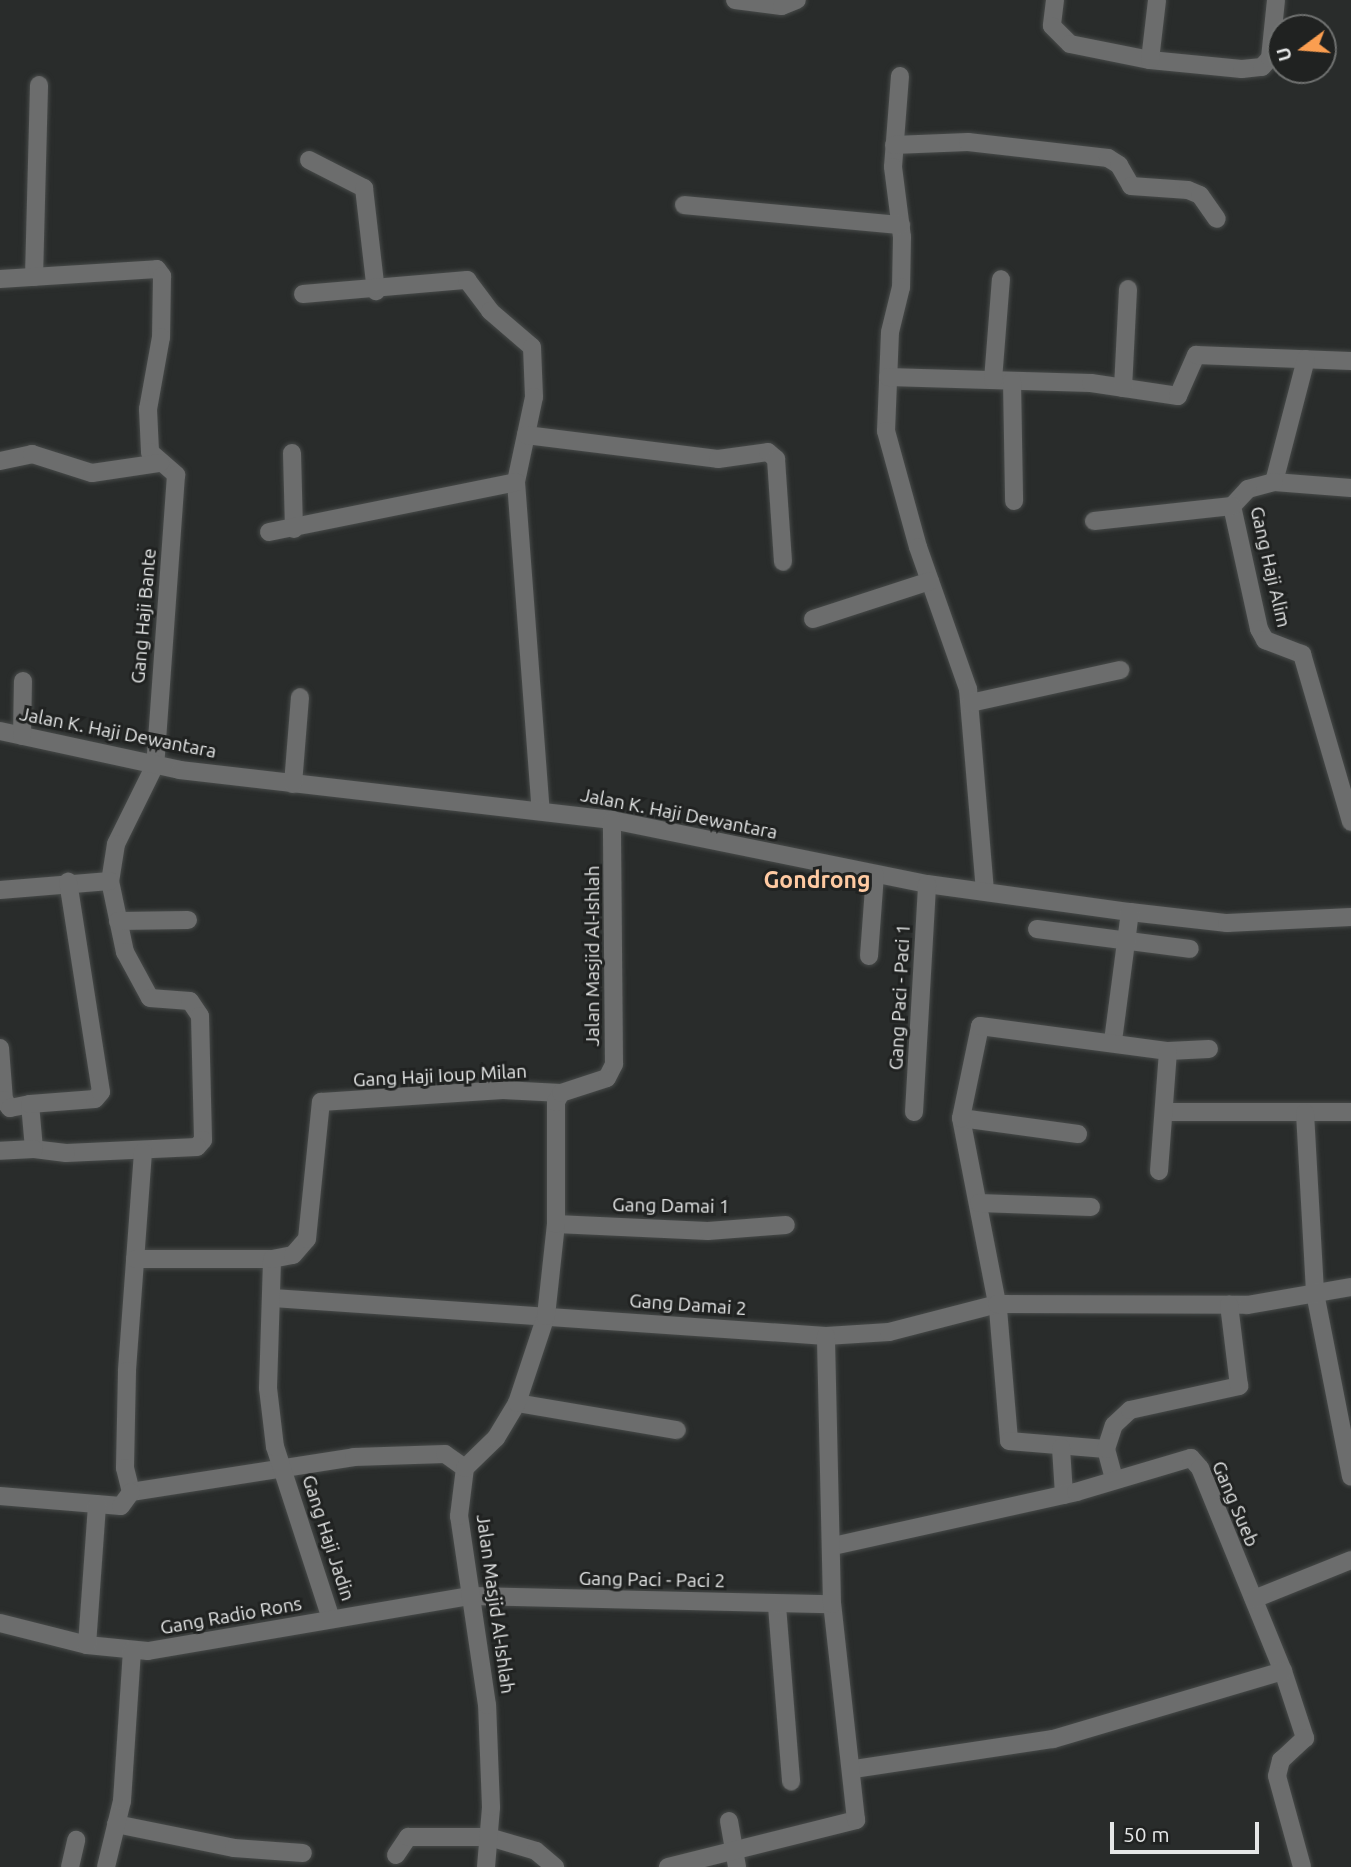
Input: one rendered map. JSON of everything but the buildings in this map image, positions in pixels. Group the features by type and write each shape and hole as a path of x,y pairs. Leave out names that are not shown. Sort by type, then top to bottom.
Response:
{"street":[{"path":"735,0 782,6 797,0"},
{"path":"1055,0 1052,26 1070,44 1150,60 1242,69 1262,67 1270,58 1276,0"},
{"path":"1150,60 1157,0"},
{"path":"900,76 894,145 901,225 901,287 888,377 886,431 930,581 970,703 985,891"},
{"path":"34,277 39,85"},
{"path":"894,145 968,142 1108,158 1119,165 1131,186 1188,190 1200,195 1217,219"},
{"path":"309,160 364,188 376,291"},
{"path":"684,205 901,225"},
{"path":"0,279 161,271 161,337 148,409 150,452 167,466"},
{"path":"993,380 1001,279"},
{"path":"303,293 376,291 417,281 467,280 490,311 519,330 532,348 534,397 516,482 541,811"},
{"path":"1123,388 1128,289"},
{"path":"888,377 1123,388 1178,396 1196,355 1351,361"},
{"path":"1306,359 1274,482 1351,488"},
{"path":"1012,381 1014,501"},
{"path":"526,435 718,459 768,452 776,458 783,562"},
{"path":"292,453 294,529"},
{"path":"0,461 32,454 92,473 167,466"},
{"name":"Gang Haji Bante","path":"155,765 167,466"},
{"path":"269,532 516,482"},
{"name":"Gang Haji Alim","path":"1274,482 1248,489 1232,506 1259,629 1265,640 1302,653 1351,822"},
{"path":"1094,521 1232,506"},
{"path":"813,619 930,581"},
{"path":"970,703 1120,670"},
{"path":"22,736 23,681"},
{"path":"293,784 300,697"},
{"name":"Jalan K. Haji Dewantara","path":"0,730 155,765 293,784 612,820 928,884 1130,912 1227,923 1351,917"},
{"path":"0,1152 34,1149 143,1152 187,1150 202,1140 201,1016 190,1001 150,998 125,952 110,881 116,844 155,765"},
{"name":"Jalan Masjid Al-Ishlah","path":"561,1093 607,1078 614,1064 612,820"},
{"path":"869,956 875,874"},
{"path":"0,890 110,881"},
{"path":"0,1048 6,1105 95,1098 100,1092 68,883"},
{"name":"Gang Paci - Paci 1","path":"914,1112 928,884"},
{"path":"1113,1041 1130,912"},
{"path":"118,921 188,920"},
{"path":"1037,929 1189,949"},
{"path":"1106,1449 1061,1448 1009,1441 997,1304 961,1118 980,1026 1113,1041 1168,1051 1209,1049"},
{"path":"1159,1171 1168,1051"},
{"name":"Gang Haji Ioup Milan","path":"272,1259 293,1255 307,1239 321,1102 503,1090 561,1093"},
{"path":"131,1492 285,1470 354,1457 426,1452 445,1454 465,1468 496,1438 517,1403 546,1316 556,1224 555,1124 561,1093"},
{"path":"30,1104 34,1149"},
{"path":"1164,1112 1351,1112"},
{"path":"1305,1113 1315,1293 1351,1476"},
{"path":"961,1118 1078,1134"},
{"path":"0,1496 121,1506 131,1492 126,1454 143,1152"},
{"path":"979,1203 1091,1207"},
{"name":"Gang Damai 1","path":"556,1224 708,1231 786,1225"},
{"path":"135,1259 272,1259"},
{"name":"Gang Haji Jadin","path":"272,1259 273,1298 268,1388 275,1447 285,1470 331,1619"},
{"name":"Gang Damai 2","path":"273,1298 826,1336 889,1332 997,1304 1229,1305 1351,1287"},
{"path":"1114,1479 1106,1449 1114,1425 1130,1410 1239,1386 1229,1305"},
{"path":"668,1867 734,1849 850,1825 857,1812 854,1769 832,1604 833,1546 826,1336"},
{"path":"517,1403 677,1430"},
{"path":"1061,1448 1064,1495"},
{"name":"Gang Sueb","path":"833,1546 1064,1495 1191,1458 1200,1468 1283,1671 1305,1738 1281,1760 1277,1776 1302,1867"},
{"name":"Jalan Masjid Al-Ishlah","path":"465,1468 460,1516 470,1596 485,1680 489,1837 486,1867"},
{"path":"88,1645 97,1504"},
{"path":"1254,1600 1351,1560"},
{"name":"Gang Paci - Paci 2","path":"470,1596 777,1605 832,1604"},
{"name":"Gang Radio Rons","path":"0,1623 88,1645 132,1650 171,1650 470,1596"},
{"path":"777,1605 791,1781"},
{"path":"106,1867 116,1824 132,1650"},
{"path":"854,1769 1053,1739 1283,1671"},
{"path":"729,1821 737,1867"},
{"path":"116,1824 234,1848 303,1853"},
{"path":"396,1855 408,1837 489,1837 536,1851 555,1867"},
{"path":"70,1867 76,1840"}],"district":[{"name":"Gondrong","path":"817,880"}]}
